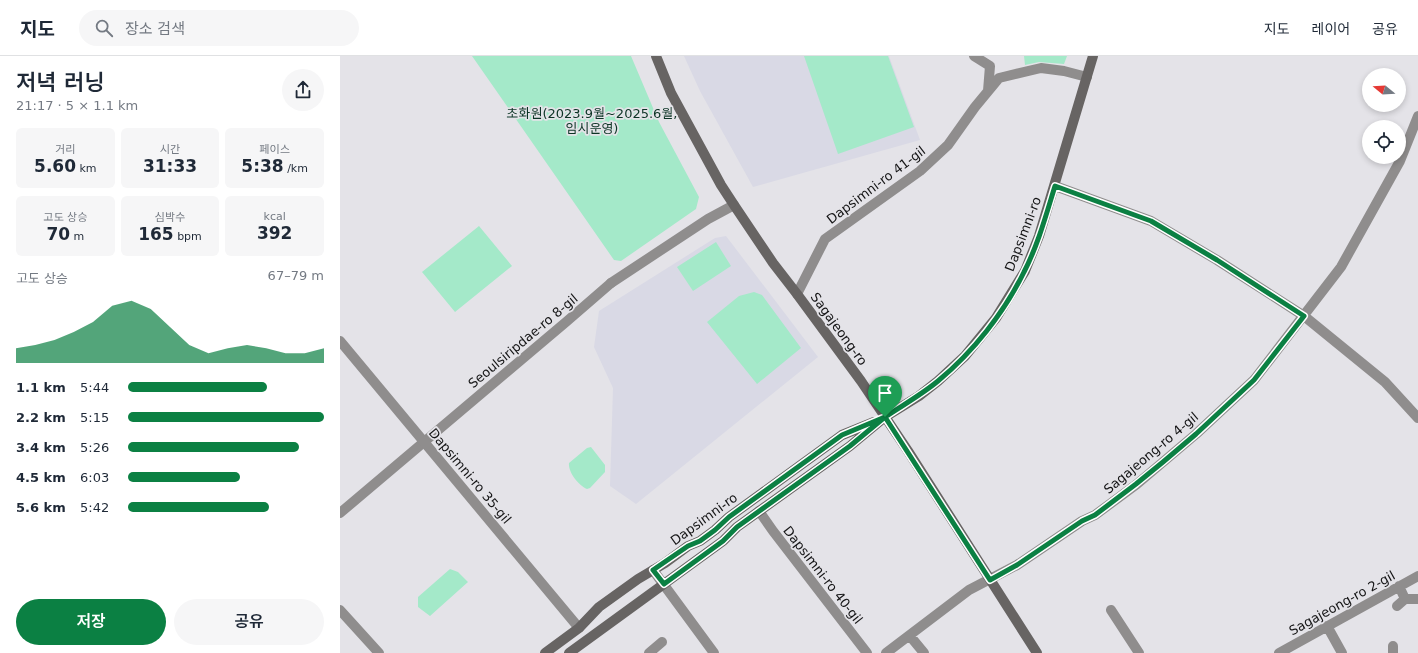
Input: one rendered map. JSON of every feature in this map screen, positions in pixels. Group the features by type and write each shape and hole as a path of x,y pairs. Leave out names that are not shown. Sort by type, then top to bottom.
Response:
{"main road":[{"name":"Sagajeong-ro","path":"656,56 671,93 721,185 773,263 861,381 1037,653"},
{"name":"Dapsimni-ro","path":"569,653 723,541 737,527 850,446 885,417 919,396 953,368 977,342 996,318 1024,271 1039,236 1093,56"},
{"name":"Dapsimni-ro","path":"545,653 579,628 599,607 688,546 700,541 729,517 842,435 885,417"}],"street":[{"path":"974,56 990,66 988,91"},
{"name":"Dapsimni-ro 41-gil","path":"797,294 825,239 920,171 948,145 999,78 1042,68 1064,71 1087,77"},
{"name":"Sagajeong-ro 4-gil","path":"886,653 969,590 1017,565 1082,521 1095,515 1136,484 1196,434 1254,380 1342,267 1400,161 1418,116"},
{"path":"1055,186 1151,221 1217,260 1304,316 1385,382 1418,418"},
{"name":"Seoulsiripdae-ro 8-gil","path":"340,513 611,283 708,219 734,205"},
{"name":"Dapsimni-ro 35-gil","path":"340,341 579,628"},
{"name":"Dapsimni-ro 40-gil","path":"759,511 867,653"},
{"path":"653,570 714,653"},
{"name":"Sagajeong-ro 2-gil","path":"1279,653 1418,576"},
{"path":"1400,586 1405,599"},
{"path":"1397,606 1405,599 1418,599"},
{"path":"340,610 379,653"},
{"path":"1111,610 1139,653"},
{"path":"1326,626 1342,653"},
{"path":"910,636 924,653"},
{"path":"649,653 662,642"}],"shaded area":[{"path":"684,56 889,56 920,140 753,187 700,91"},
{"path":"726,236 818,357 636,504 610,486 613,388 594,347 599,311 715,238"}],"green space":[{"name":"초화원(2023.9월~2025.6월, 임시운영)","path":"472,56 631,56 659,122 699,197 696,209 621,261 614,260"},
{"path":"804,56 888,56 914,127 838,154"},
{"path":"1024,56 1067,56 1064,64 1039,62 1025,65"},
{"path":"479,226 512,266 455,312 422,272"},
{"path":"716,242 731,266 693,291 677,267"},
{"path":"754,292 762,295 801,348 757,384 707,322 739,296"},
{"path":"591,447 605,465 605,472 590,488 587,489 580,485 574,478 569,467 569,463 587,448"},
{"path":"450,569 458,572 468,582 430,616 418,607 418,597"}],"route":[{"path":"885,417 850,446 737,527 723,541 664,584 653,570 665,564 688,546 700,541 729,517 842,435 885,417 990,580 1017,565 1082,521 1095,515 1163,462 1196,434 1254,380 1304,316 1217,260 1151,221 1055,186 1039,236 1024,271 1007,302 996,318 965,356 953,368 919,396 885,417"}]}
